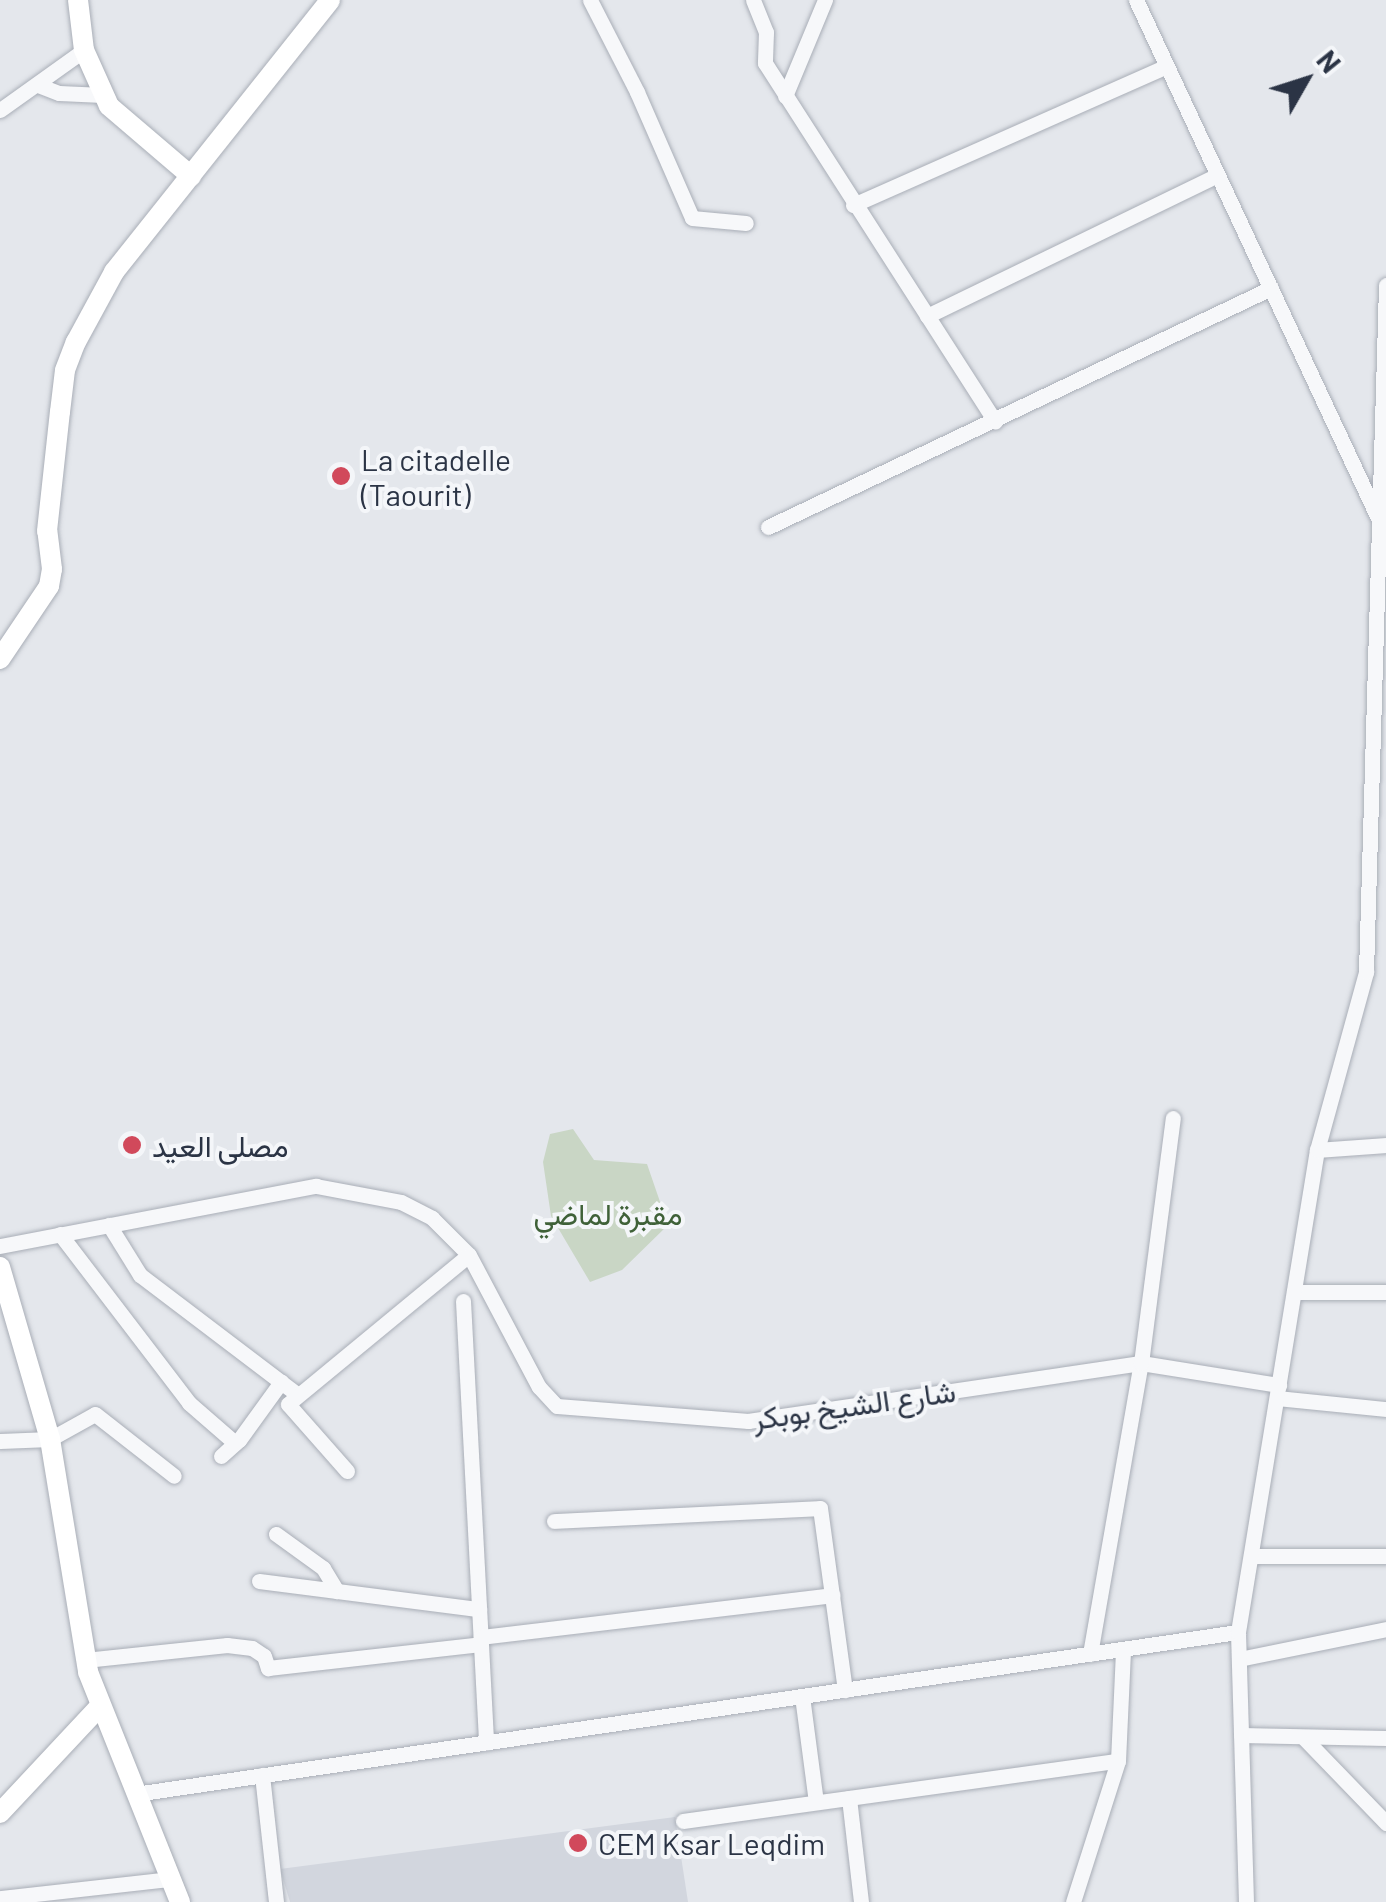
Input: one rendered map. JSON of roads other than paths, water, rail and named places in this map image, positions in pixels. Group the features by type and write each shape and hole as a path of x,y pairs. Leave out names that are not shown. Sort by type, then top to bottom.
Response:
{"street":[{"path":"78,0 84,50 103,96 191,176"},
{"path":"0,659 49,586 52,569 47,532 60,412 65,370 76,342 114,272 330,0"},
{"path":"590,0 638,92 692,218 746,223"},
{"path":"754,0 766,32 765,64 995,421"},
{"path":"785,96 825,0"},
{"path":"1136,0 1379,519"},
{"path":"0,110 84,50"},
{"path":"854,205 1167,66"},
{"path":"38,85 60,93 103,96"},
{"path":"926,316 1218,175"},
{"path":"1246,1902 1238,1632 1317,1150 1366,972 1386,285"},
{"path":"768,527 1270,288"},
{"path":"1090,1654 1141,1363 1174,1118"},
{"path":"1317,1150 1386,1145"},
{"name":"شارع الشيخ بوبكر","path":"0,1246 316,1186 401,1202 432,1218 469,1254 539,1387 556,1406 748,1421 1141,1363 1386,1409"},
{"path":"109,1225 140,1275 298,1396"},
{"path":"60,1234 189,1402 235,1444"},
{"path":"347,1471 288,1404 469,1254"},
{"path":"0,1267 50,1440 85,1660 180,1902"},
{"path":"1294,1292 1386,1292"},
{"path":"463,1301 486,1742"},
{"path":"221,1456 235,1444 281,1382"},
{"path":"0,1441 50,1440 95,1414 174,1476"},
{"path":"554,1521 820,1508 844,1690"},
{"path":"276,1534 324,1568 336,1591"},
{"path":"1251,1556 1386,1556"},
{"path":"259,1581 479,1610"},
{"path":"85,1660 227,1645 252,1648 264,1656 268,1668 832,1594"},
{"path":"1239,1659 1386,1629"},
{"path":"135,1794 1238,1632"},
{"path":"1073,1902 1118,1761 1124,1649"},
{"path":"802,1696 816,1802"},
{"path":"0,1813 100,1706"},
{"path":"1241,1736 1386,1738"},
{"path":"1304,1736 1386,1823"},
{"path":"683,1821 1118,1761"},
{"path":"262,1775 276,1902"},
{"path":"849,1798 862,1902"},
{"path":"0,1898 170,1880"}],"place":[{"name":"La citadelle (Taourit)","path":"341,476"},
{"name":"مصلى العيد","path":"132,1145"},
{"name":"CEM Ksar Leqdim","path":"578,1843"}],"park label":[{"name":"مقبرة لماضي","path":"608,1213"}]}
